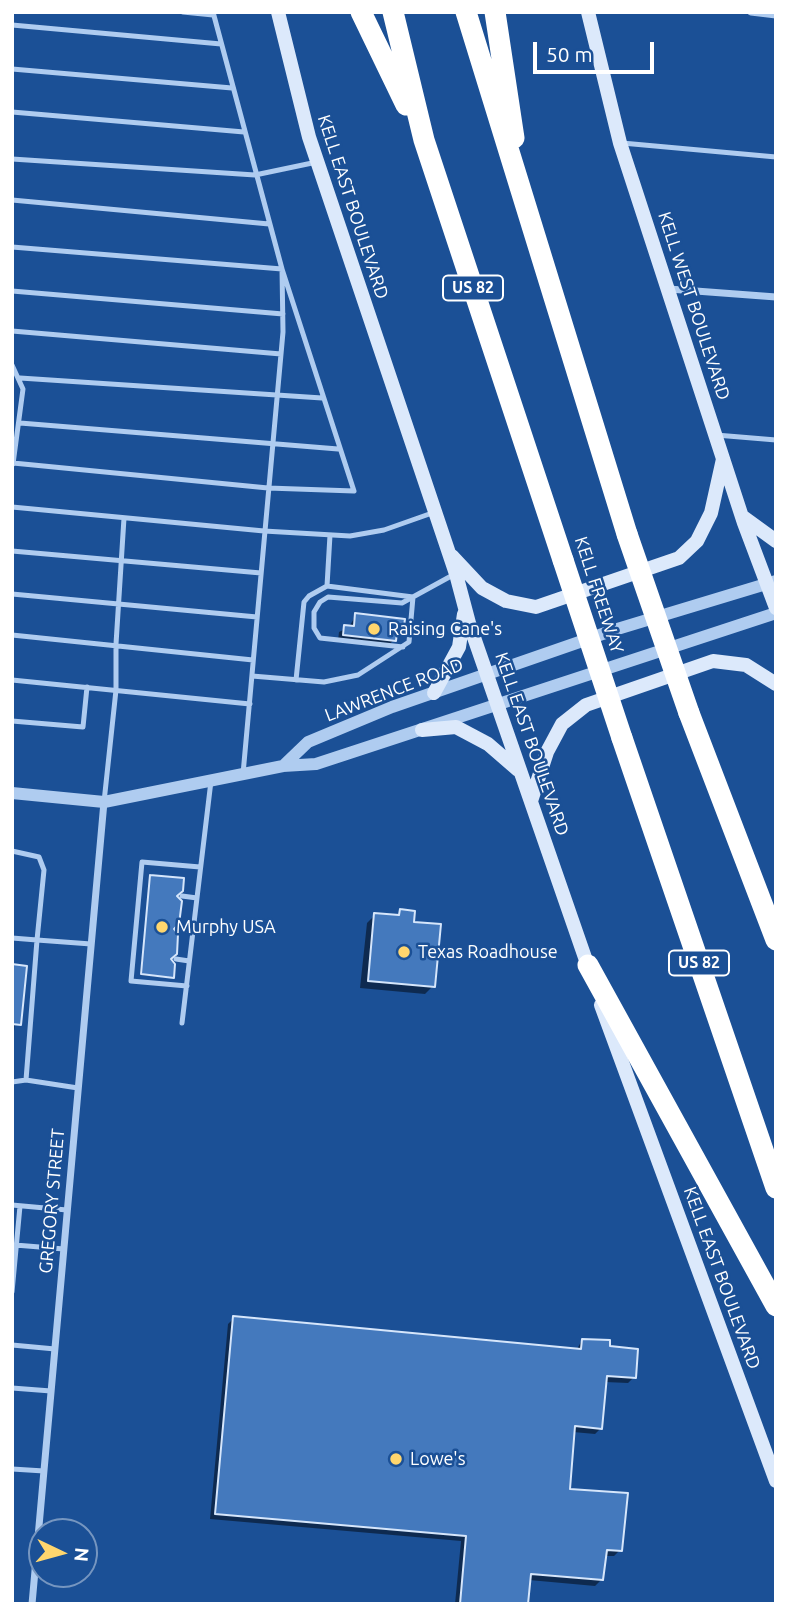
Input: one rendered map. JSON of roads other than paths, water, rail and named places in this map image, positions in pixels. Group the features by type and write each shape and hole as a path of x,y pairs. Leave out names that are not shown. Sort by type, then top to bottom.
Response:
{"highway":[{"path":"361,12 424,140"},
{"name":"KELL FREEWAY","path":"393,12 424,140 622,738 776,1188"},
{"path":"466,12 627,534 689,713 776,940"},
{"path":"495,12 521,196"},
{"path":"588,965 776,1306"}],"main road":[{"name":"KELL EAST BOULEVARD","path":"278,12 317,162 456,574 464,606 588,965 776,1480"},
{"name":"KELL WEST BOULEVARD","path":"588,12 620,143 742,516 771,582 776,611"},
{"path":"448,552 482,587 506,601 536,607 549,603 678,558 697,541 711,513 723,458"},
{"path":"742,516 776,541"},
{"path":"434,693 460,647 464,606"},
{"path":"531,802 547,752 562,724 586,705 713,661 746,665 776,684"},
{"path":"422,730 456,727 475,735 514,764 522,776"}],"street":[{"path":"751,12 776,15"},
{"path":"668,289 776,297"},
{"name":"LAWRENCE ROAD","path":"283,766 308,742 434,693 771,582"},
{"path":"12,793 104,802 283,766 316,764 776,611"},
{"name":"GREGORY STREET","path":"32,1604 104,802"}],"lane":[{"path":"12,365 23,389 13,464 268,488 354,491 338,449 282,268 213,14 183,12"},
{"path":"12,25 221,44"},
{"path":"12,69 232,88"},
{"path":"12,112 244,132"},
{"path":"620,143 776,158"},
{"path":"12,159 255,175 317,162"},
{"path":"12,200 269,223"},
{"path":"12,247 282,268"},
{"path":"243,774 281,355 282,268"},
{"path":"12,291 283,314"},
{"path":"12,331 281,355"},
{"path":"20,378 322,398"},
{"path":"20,423 338,449"},
{"path":"715,435 776,440"},
{"path":"12,507 264,531 350,536 384,530 435,512"},
{"path":"104,802 116,690 124,518"},
{"path":"327,586 330,535"},
{"path":"12,551 261,573"},
{"path":"403,647 320,638 314,628 314,612 320,602 328,597 402,603 456,574"},
{"path":"296,680 304,602 327,586 413,597"},
{"path":"12,593 257,617"},
{"path":"252,676 324,682 358,675 409,642 413,597"},
{"path":"12,635 253,660"},
{"path":"12,680 250,704"},
{"path":"12,721 83,727 87,687"},
{"path":"182,1023 211,781"},
{"path":"12,851 39,857 44,870 26,1080"},
{"path":"187,986 131,981 142,862 200,867"},
{"path":"139,891 148,892"},
{"path":"182,896 197,898"},
{"path":"136,925 145,926"},
{"path":"179,929 193,931"},
{"path":"12,938 91,944"},
{"path":"133,955 142,956"},
{"path":"176,959 189,961"},
{"path":"12,1082 26,1080 78,1088"},
{"path":"12,1205 67,1210"},
{"path":"12,1292 14,1245 20,1206"},
{"path":"14,1245 64,1249"},
{"path":"12,1345 55,1349"},
{"path":"12,1388 51,1391"},
{"path":"12,1469 44,1471"}],"place":[{"name":"Raising Cane's","path":"374,629"},
{"name":"Murphy USA","path":"162,927"},
{"name":"Texas Roadhouse","path":"404,952"},
{"name":"Lowe's","path":"396,1459"}]}
